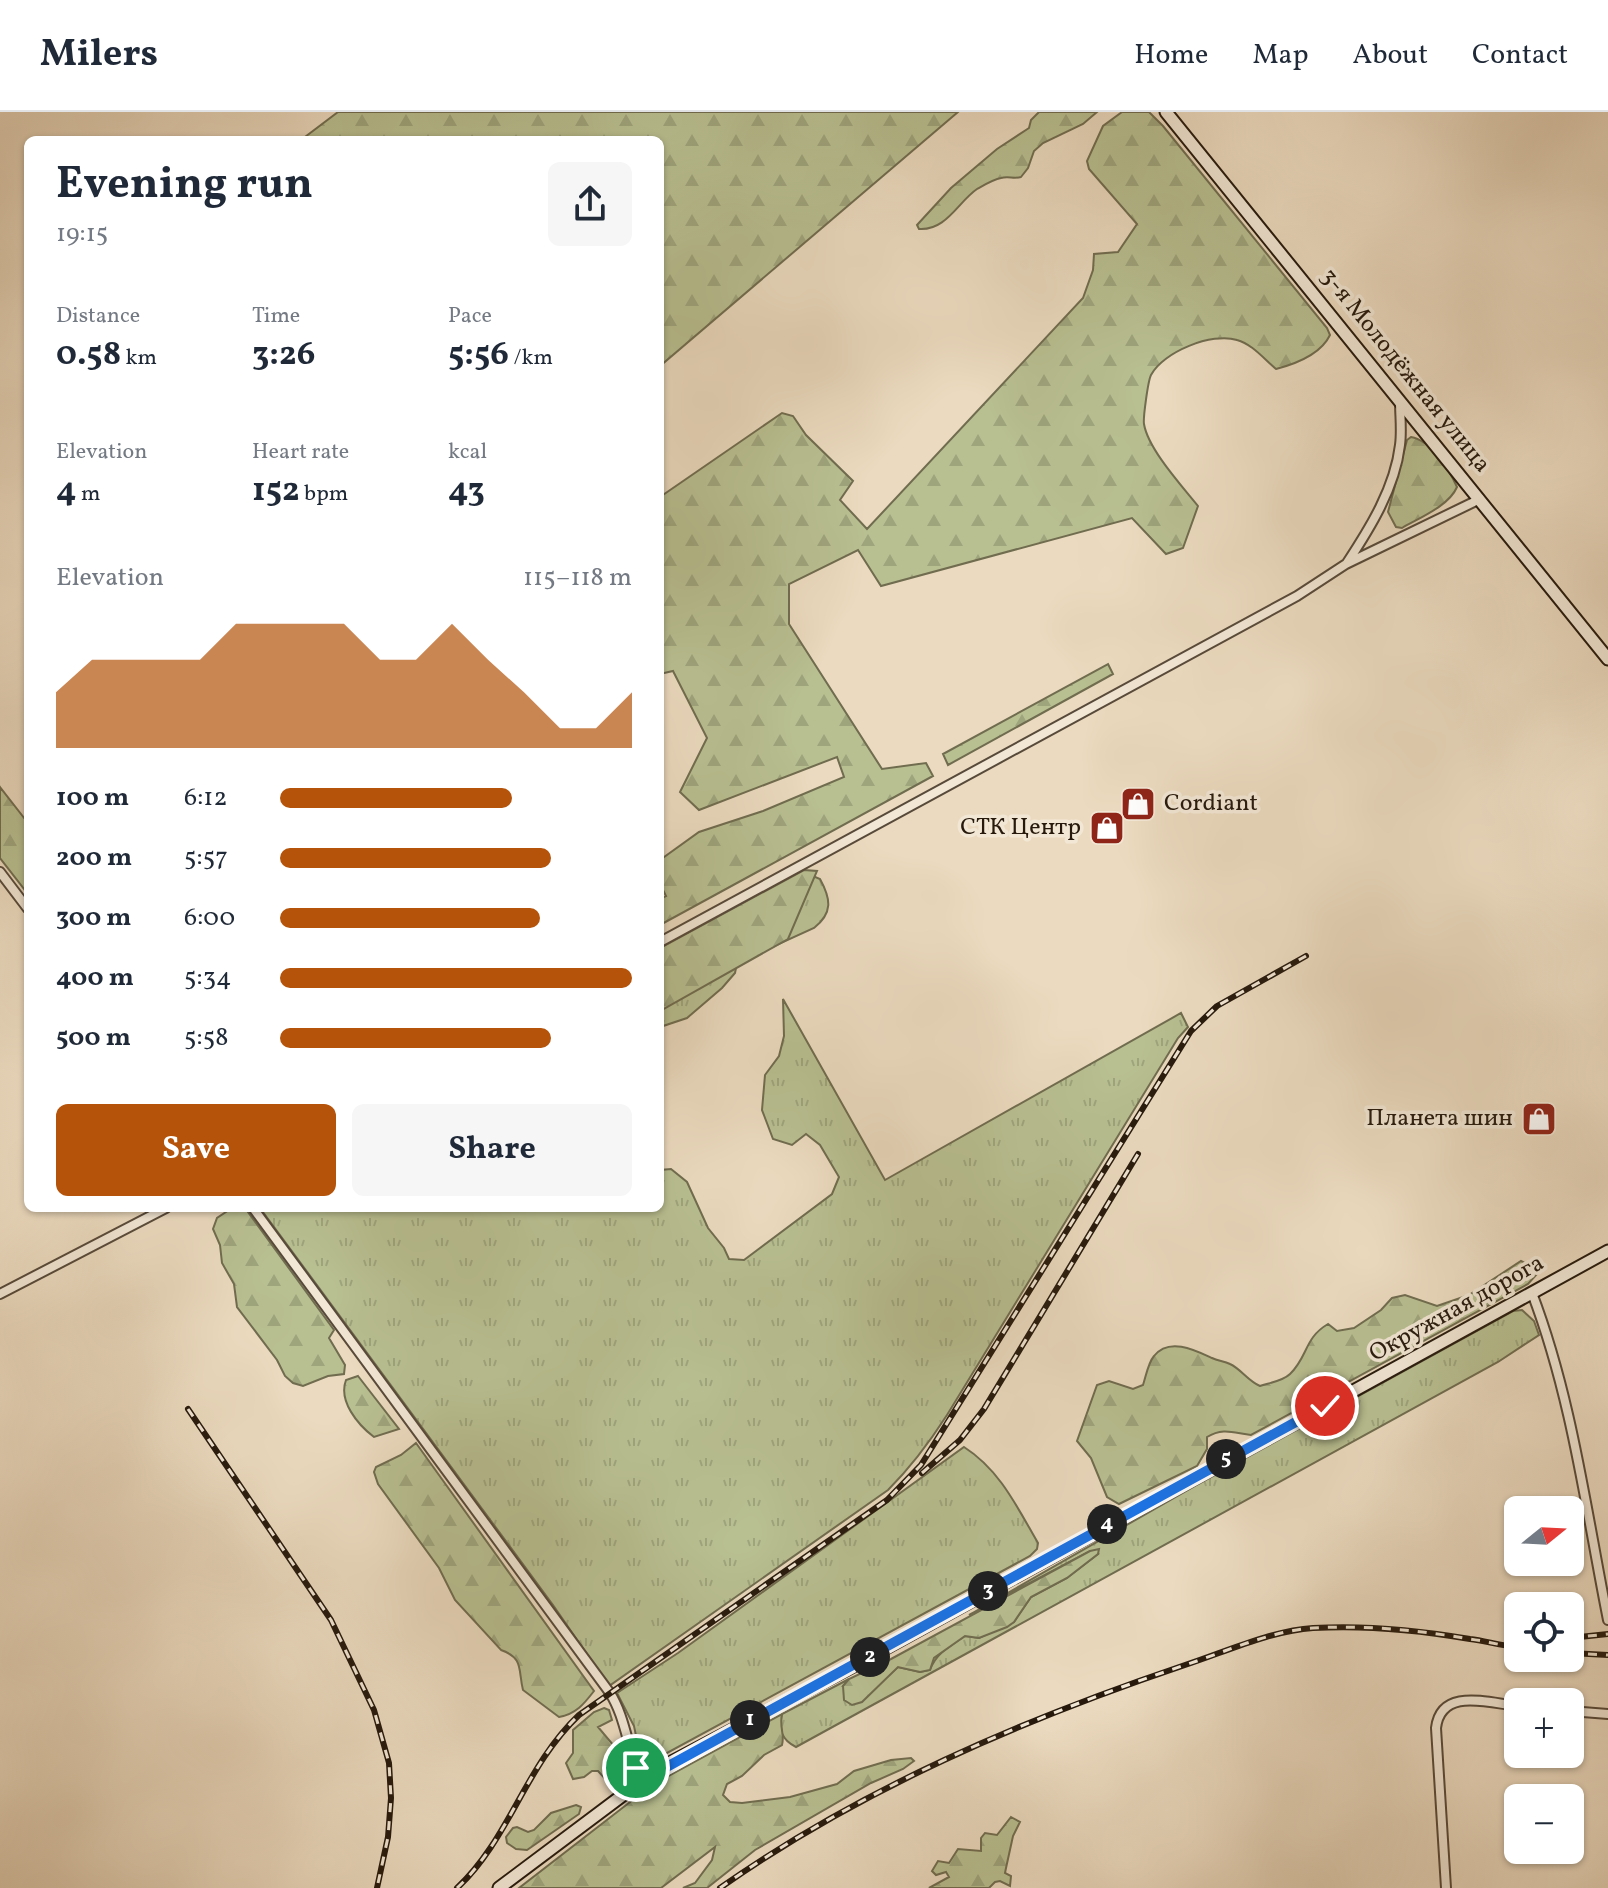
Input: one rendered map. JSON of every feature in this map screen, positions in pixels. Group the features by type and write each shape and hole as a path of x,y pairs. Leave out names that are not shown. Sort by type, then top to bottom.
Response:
{"main road":[{"name":"3-я Молодёжная улица","path":"1166,112 1608,659"},
{"name":"Окружная дорога","path":"499,1888 643,1780 1608,1251"}],"street":[{"path":"1346,564 1371,526 1388,490 1400,447 1400,400"},
{"path":"664,940 1297,596 1346,564 1480,499"},
{"path":"0,872 24,904"},
{"path":"0,1294 158,1212"},
{"path":"256,1212 610,1693 619,1707 630,1752 643,1780"},
{"path":"1532,1293 1550,1341 1565,1398 1608,1620"},
{"path":"1446,1888 1436,1728 1438,1715 1445,1705 1461,1700 1504,1705"},
{"path":"1584,1712 1608,1714"}],"green space":[{"path":"338,112 958,112 664,363 664,136 306,136"},
{"path":"1039,112 1097,112 1083,124 1043,143 1034,151 1021,177 1004,177 989,182 970,195 944,221 919,229 917,225 951,188 997,149 1029,128 1031,120"},
{"path":"1122,112 1149,112 1330,335 1314,353 1276,369 1253,348 1237,340 1202,341 1166,359 1151,375 1144,415 1147,434 1166,467 1198,506 1183,548 1166,554 1132,518 881,586 858,550 789,584 789,624 882,769 926,763 933,776 664,923 664,857 699,832 763,811 844,777 837,757 699,810 680,792 707,738 673,671 664,673 664,494 782,413 793,416 806,435 853,481 840,500 867,529 1083,298 1093,270 1094,254 1118,252 1137,224 1089,169 1087,161 1103,126"},
{"path":"1411,437 1432,449 1457,487 1441,506 1402,528 1396,527 1388,512 1407,440"},
{"path":"1108,664 1113,674 948,765 943,754"},
{"path":"0,787 24,818 24,889 0,858"},
{"path":"804,870 817,871 788,939 664,1009 664,946"},
{"path":"793,873 806,873 820,879 828,899 827,911 814,928 737,963 735,973 722,988 687,1018 664,1026 664,944"},
{"path":"783,999 885,1180 1181,1013 1188,1027 1178,1038 947,1415 904,1473 888,1490 609,1686 553,1605 263,1212 664,1212 664,1170 671,1169 687,1182 708,1228 729,1259 744,1260 832,1194 839,1177 820,1145 806,1134 792,1145 773,1139 762,1110 765,1075 779,1056 784,1036"},
{"path":"226,1212 248,1212 334,1330 329,1338 345,1365 344,1374 328,1376 303,1386 285,1376 277,1360 237,1307 234,1284 222,1263 220,1245 213,1229 217,1218"},
{"path":"1521,1261 1531,1266 1537,1274 1528,1284 1251,1435 1223,1431 1207,1437 1207,1449 1197,1466 1119,1504 1107,1497 1091,1458 1077,1441 1097,1385 1109,1381 1133,1389 1143,1385 1152,1359 1167,1347 1190,1349 1228,1363 1260,1386 1290,1374 1314,1335 1328,1324 1337,1331 1354,1328 1381,1310 1392,1298 1405,1295 1437,1306 1469,1295"},
{"path":"1522,1310 1534,1321 1539,1335 1498,1362 796,1747 784,1738 782,1714 849,1679 843,1686 871,1691 898,1667 920,1672 930,1670 940,1654 965,1636 979,1638 1014,1622 1031,1597 1067,1578 1098,1554 1090,1551 969,1615 1195,1486 1513,1311"},
{"path":"358,1376 399,1429 374,1437 356,1419 347,1404 344,1388 346,1380"},
{"path":"416,1443 594,1691 575,1711 559,1717 523,1690 517,1661 501,1650 455,1600 439,1568 378,1484 374,1472 376,1467 401,1455"},
{"path":"964,1447 988,1467 1015,1503 1038,1543 1030,1556 667,1753 650,1757 640,1755 634,1726 617,1693 678,1653"},
{"path":"1099,1549 1098,1554 1067,1578 1031,1597 1007,1627 979,1638 965,1636 934,1658 930,1670 920,1672 898,1667 862,1702 852,1705 844,1700 843,1686 849,1679"},
{"path":"604,1708 609,1710 612,1720 598,1727 615,1747 612,1779 609,1783 598,1771 592,1771 584,1777 573,1779 566,1763 573,1753 573,1730 594,1712"},
{"path":"782,1714 782,1745 727,1784 723,1795 730,1802 790,1797 837,1784 854,1771 891,1760 911,1758 914,1761 755,1850 707,1888 683,1888 695,1883 712,1860 715,1847 661,1888 519,1888 652,1785"},
{"path":"576,1805 581,1807 579,1814 527,1850 516,1849 507,1843 506,1837 513,1828 528,1832 534,1830 551,1813"},
{"path":"1011,1817 1020,1822 1013,1836 1005,1873 1011,1876 1010,1886 1000,1881 989,1888 929,1888 949,1877 946,1872 936,1875 932,1871 938,1861 949,1863 958,1849 981,1851 981,1838 985,1833 997,1835"}],"railway":[{"path":"457,1888 490,1848 544,1757 579,1715 887,1500 921,1465 1191,1031 1217,1006 1306,956"},
{"path":"922,1473 960,1440 984,1409 1138,1154"},
{"path":"188,1409 331,1620 374,1710 389,1763 391,1798 388,1837 377,1888"},
{"path":"720,1888 829,1819 944,1760 1063,1709 1264,1638 1313,1628 1372,1628 1431,1633 1504,1645"},
{"path":"1584,1637 1608,1634"},
{"path":"1584,1654 1608,1655"}],"place":[{"name":"Cordiant","path":"1138,804"},
{"name":"СТК Центр","path":"1107,828"},
{"name":"Планета шин","path":"1539,1119"}],"route":[{"path":"636,1768 643,1780 1325,1406"}]}
